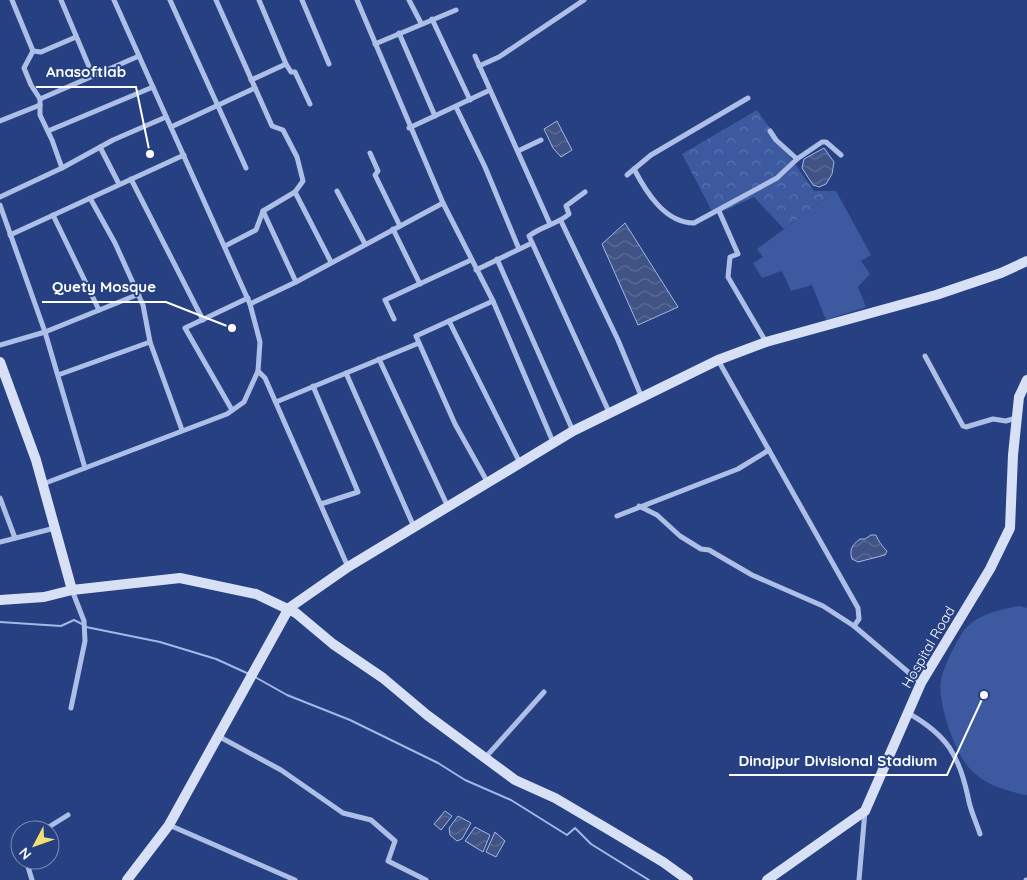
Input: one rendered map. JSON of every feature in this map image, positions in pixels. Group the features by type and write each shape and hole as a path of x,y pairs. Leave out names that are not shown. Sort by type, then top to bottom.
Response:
{"street":[{"path":"12,0 33,51"},
{"path":"61,0 93,76"},
{"path":"42,484 232,410 244,402 258,371 260,342 248,298 114,0"},
{"path":"170,0 246,168"},
{"path":"216,0 272,126 284,130 298,157 304,181 296,192 262,211 256,230 225,246"},
{"path":"258,0 286,64 291,72 295,72 310,104"},
{"path":"302,0 329,64"},
{"path":"357,0 409,128 443,203 493,302 554,442"},
{"path":"410,0 421,24"},
{"path":"479,66 512,48 584,0"},
{"path":"375,44 456,10"},
{"path":"432,19 470,100"},
{"path":"399,33 435,116"},
{"path":"33,51 41,52 76,37"},
{"path":"33,51 24,68 40,102 40,115 62,168"},
{"path":"0,121 139,56"},
{"path":"475,56 550,224"},
{"path":"251,80 286,64"},
{"path":"48,131 153,87"},
{"path":"171,127 254,88"},
{"path":"409,128 490,90"},
{"path":"627,175 651,156 748,98"},
{"path":"456,107 485,167 519,249"},
{"path":"0,197 62,168 100,147 166,117"},
{"path":"770,132 797,159"},
{"path":"518,151 541,140"},
{"path":"634,169 654,202 680,221 694,223 720,211 777,178 797,159 822,142 826,142 841,155"},
{"path":"100,147 120,184"},
{"path":"370,153 378,171 375,174 400,226"},
{"path":"10,235 184,155"},
{"path":"131,179 203,320"},
{"path":"337,191 364,244"},
{"path":"296,192 331,262"},
{"path":"586,192 566,206 569,214 561,221 550,224 529,236 609,412"},
{"path":"90,198 115,243 144,305 150,342 182,430"},
{"path":"250,304 296,282 443,203"},
{"path":"0,205 45,332 85,468"},
{"path":"262,211 296,282"},
{"path":"720,211 738,254 730,257 728,277 766,342"},
{"path":"53,215 99,310"},
{"path":"561,221 618,340 642,398"},
{"path":"393,229 420,284"},
{"path":"476,270 532,243"},
{"path":"394,319 385,300 471,260"},
{"path":"497,260 573,431"},
{"path":"127,880 169,825 216,736 289,608 348,567 573,431 718,360 766,342 927,297 1001,273 1027,261"},
{"path":"0,345 45,332 138,294"},
{"path":"232,410 185,328 248,298"},
{"path":"488,483 455,424 416,336 493,302"},
{"path":"449,321 520,464"},
{"path":"58,375 150,342"},
{"path":"276,402 419,343"},
{"path":"925,356 963,426 966,427 993,419 1006,421 1017,418"},
{"path":"379,359 448,507"},
{"path":"718,360 858,608 859,618 854,626"},
{"path":"0,362 42,484 72,590 84,621 85,641 71,708"},
{"path":"258,371 265,378 348,567"},
{"path":"346,373 414,527"},
{"name":"Hospital Road","path":"865,811 921,683 990,570 1010,528 1019,397 1027,380"},
{"path":"313,386 358,492 321,504"},
{"path":"617,516 638,506 738,469 769,450"},
{"path":"0,498 15,538"},
{"path":"638,506 657,515 680,536 701,549 709,550 752,575 823,606 854,626 921,683"},
{"path":"0,542 55,528"},
{"path":"0,600 180,578 256,594 289,608 333,644 383,678 484,758 515,780 555,798 623,838 688,880"},
{"path":"484,758 544,692"},
{"path":"908,713 934,729 951,751 962,770 968,797 980,834"},
{"path":"216,736 281,770 343,813 371,820 395,841 388,861 426,880"},
{"path":"767,880 865,811"},
{"path":"859,880 865,811"},
{"path":"60,820 68,815"},
{"path":"169,825 294,880"}],"green space":[{"path":"757,110 814,191 836,191 784,229 754,197 714,215 682,154"},
{"path":"836,191 871,255 861,261 870,274 858,287 866,307 826,320 812,285 791,291 782,271 762,278 753,263 763,257 757,249"},
{"path":"1020,606 1027,608 1027,795 996,786 983,780 971,770 953,740 940,690 944,669 965,629 983,616"}],"water":[{"path":"557,121 572,150 561,157 553,148 544,129"},
{"path":"824,148 834,162 832,174 826,184 819,187 813,185 802,168 804,159"},
{"path":"625,223 678,307 638,325 602,244"},
{"path":"871,535 876,535 887,551 885,555 858,562 852,559 851,550 853,546 860,539 865,539"},
{"path":"445,811 452,816 441,830 434,824"},
{"path":"458,816 471,823 462,839 457,841 450,835 449,828"},
{"path":"475,827 490,835 483,852 465,841"},
{"path":"495,832 505,841 496,857 486,852"}],"waterway":[{"path":"0,622 61,626 74,620 82,624"},
{"path":"86,627 160,642 216,659 249,674"},
{"path":"255,677 287,695 350,720 438,763 465,780 511,800 567,835 575,828 591,844 649,880"}],"place":[{"name":"Anasoftlab","path":"150,154"},
{"name":"Quety Mosque","path":"232,328"},
{"name":"Dinajpur Divisional Stadium","path":"984,695"}]}
